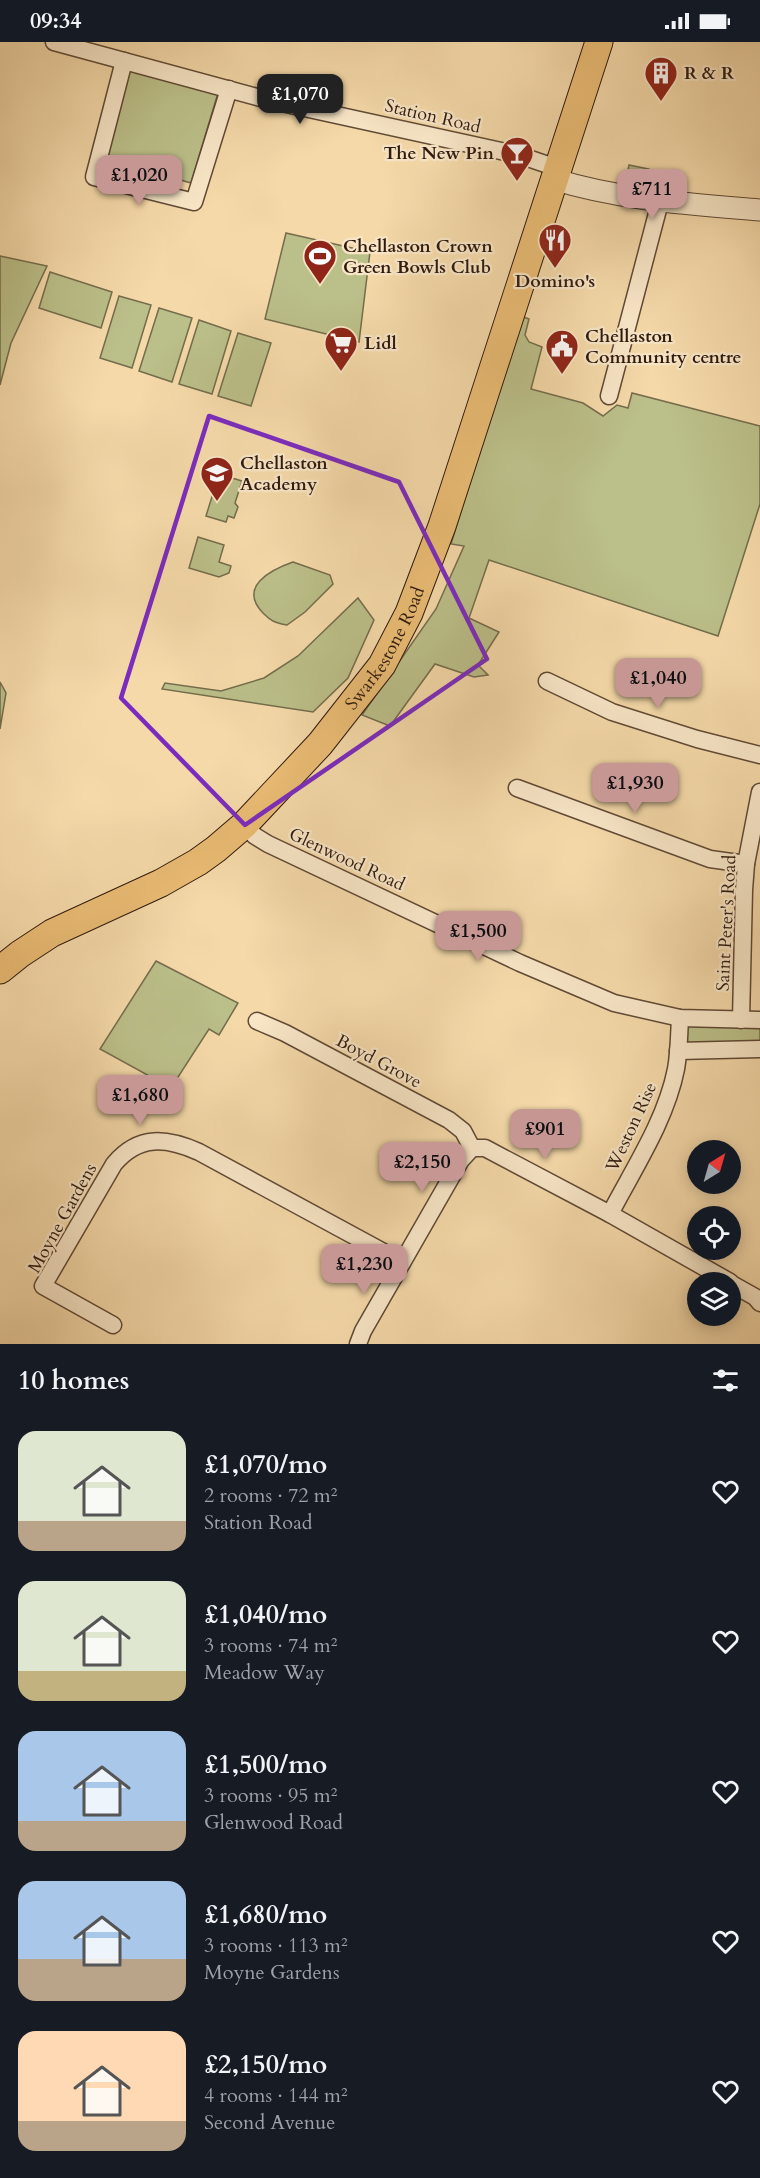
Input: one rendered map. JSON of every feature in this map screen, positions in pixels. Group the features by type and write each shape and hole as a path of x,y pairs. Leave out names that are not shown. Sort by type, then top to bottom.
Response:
{"main road":[{"name":"Swarkestone Road","path":"0,970 52,933 138,895 180,874 207,856 244,825 320,744 382,665 404,626 442,526 599,42"}],"street":[{"name":"Station Road","path":"54,42 268,100 519,155 555,173"},
{"path":"124,61 94,177 195,202 229,89"},
{"path":"555,173 588,190 660,202 760,210"},
{"path":"609,396 660,202"},
{"path":"547,681 612,712 697,739 760,755"},
{"path":"517,788 710,858 746,864"},
{"name":"Saint Peter's Road","path":"741,1020 746,864 760,792"},
{"name":"Glenwood Road","path":"244,825 267,844 389,899 520,963 614,1003 680,1018 760,1020"},
{"name":"Weston Rise","path":"610,1214 662,1114 672,1087 678,1051 680,1018"},
{"name":"Boyd Grove","path":"262,1029 285,1033 449,1120 463,1131 472,1148"},
{"path":"678,1051 760,1049"},
{"name":"Moyne Gardens","path":"113,1325 43,1286 114,1164 130,1149 152,1141 167,1141 199,1152 402,1262"},
{"path":"358,1344 461,1160 472,1148 485,1148 610,1214 711,1272"},
{"path":"741,1289 760,1302"}],"highlighted area":[{"path":"209,416 399,482 487,659 245,825 121,698"}],"green space":[{"path":"129,69 218,93 191,183 107,159"},
{"path":"629,165 649,169 646,190 625,187"},
{"name":"Chellaston Crown Green Bowls Club","path":"286,233 370,252 359,342 265,319"},
{"path":"0,256 47,266 11,343 0,385"},
{"path":"50,272 112,292 101,328 39,308"},
{"path":"119,296 151,305 132,368 100,358"},
{"path":"159,308 192,318 172,382 139,371"},
{"path":"521,316 529,319 525,335 529,342 542,347 531,389 583,403 603,416 617,405 628,408 632,393 760,426 760,504 718,636 489,560 469,618 499,632 478,665 488,675 474,677 435,664 390,726 362,715 436,609 464,546 451,544"},
{"path":"199,320 231,331 212,394 179,384"},
{"path":"238,333 271,343 251,406 218,396"},
{"path":"219,474 242,481 235,503 238,507 234,518 228,516 226,522 206,516"},
{"path":"198,537 224,545 219,562 231,566 229,573 219,577 189,568"},
{"path":"293,562 330,575 333,584 305,612 287,625 266,616 256,604 254,595 255,588 267,575"},
{"path":"358,598 374,620 348,678 313,712 162,689 165,683 221,691 264,678 298,656"},
{"path":"0,682 6,693 0,729"},
{"path":"156,961 238,1003 219,1035 209,1029 171,1088 100,1049"},
{"path":"680,1018 760,1020 760,1049 678,1051"}],"place":[{"name":"R & R","path":"661,102"},
{"name":"The New Pin","path":"517,182"},
{"name":"Domino's","path":"555,269"},
{"name":"Chellaston Crown Green Bowls Club","path":"320,285"},
{"name":"Lidl","path":"341,372"},
{"name":"Chellaston Community centre","path":"562,375"},
{"name":"Chellaston Academy","path":"217,502"}]}
